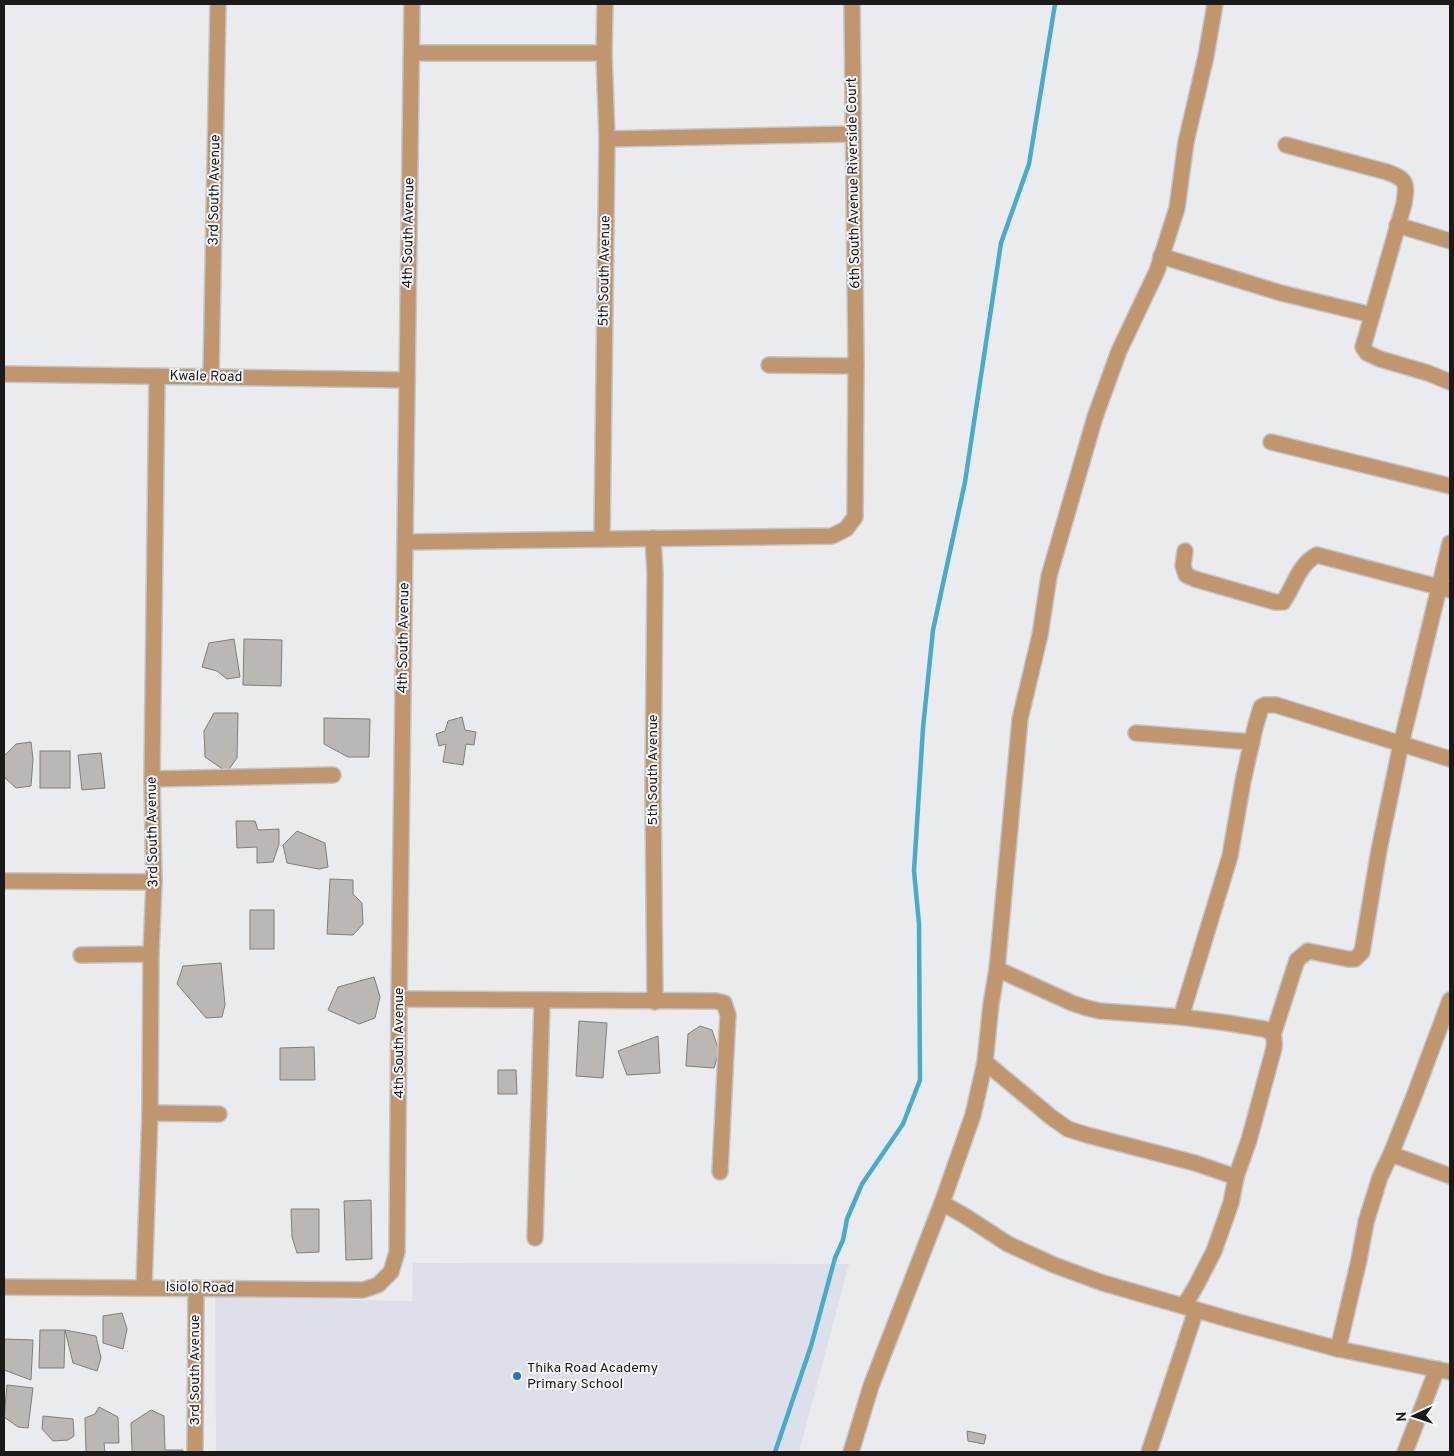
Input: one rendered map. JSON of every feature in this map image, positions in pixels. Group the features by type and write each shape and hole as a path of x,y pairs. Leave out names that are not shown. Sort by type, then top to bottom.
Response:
{"street":[{"name":"3rd South Avenue","path":"211,377 218,4"},
{"name":"4th South Avenue","path":"391,1272 397,1252 412,4"},
{"name":"5th South Avenue","path":"602,539 607,139 604,53 605,4"},
{"name":"6th South Avenue Riverside Court","path":"405,542 832,536 846,529 855,517 856,364 852,4"},
{"path":"851,1452 871,1386 942,1202 973,1115 985,1062 997,969 1020,719 1040,635 1049,576 1095,417 1120,351 1157,271 1177,208 1186,142 1206,56 1214,4"},
{"path":"412,53 604,53"},
{"path":"607,139 853,134"},
{"path":"1286,145 1400,177 1405,184 1404,204 1363,347 1367,353 1380,359 1428,373 1450,382"},
{"path":"1397,225 1450,241"},
{"path":"1161,256 1281,293 1372,315"},
{"path":"769,365 856,364"},
{"name":"Kwale Road","path":"4,374 407,380"},
{"name":"3rd South Avenue","path":"144,1288 150,1113 151,954 154,882 152,779 157,376"},
{"path":"1271,442 1450,486"},
{"name":"5th South Avenue","path":"653,538 655,573 653,792 655,1002"},
{"path":"1273,1035 1297,960 1300,956 1308,951 1355,959 1362,952 1378,850 1401,744 1444,589 1450,543"},
{"path":"1185,551 1183,566 1186,575 1275,602 1283,602 1302,568 1308,560 1317,555 1444,589"},
{"path":"1180,1017 1230,856 1252,742 1261,707 1276,705 1450,759"},
{"path":"1136,733 1252,742"},
{"path":"152,779 333,775"},
{"path":"4,882 154,882"},
{"path":"81,955 151,954"},
{"path":"997,969 1087,1008 1100,1011 1228,1022 1270,1031 1275,1040 1248,1140 1236,1176 1231,1203 1214,1251 1196,1286 1149,1452"},
{"path":"399,999 716,1001 724,1003 728,1015 720,1172"},
{"path":"1338,1349 1366,1222 1380,1177 1416,1091 1450,1000"},
{"path":"535,1238 542,1001"},
{"path":"985,1062 1068,1129 1236,1176"},
{"path":"150,1113 219,1114"},
{"path":"1391,1154 1450,1176"},
{"path":"942,1202 1008,1244 1054,1265 1103,1283 1338,1349 1444,1371 1406,1452"},
{"name":"Isiolo Road","path":"4,1287 363,1290 378,1284 391,1272"},
{"name":"3rd South Avenue","path":"195,1452 196,1288"}],"shaded area":[{"name":"Thika Road Academy Primary School","path":"413,1263 849,1264 799,1452 216,1452 215,1297 412,1301"}],"building":[{"path":"234,639 240,677 227,679 217,671 202,667 209,643"},
{"path":"244,639 282,640 281,686 243,685"},
{"path":"214,713 238,713 237,758 227,772 205,757 204,731"},
{"path":"462,717 465,730 476,732 474,745 466,744 463,765 443,762 446,744 439,746 436,734 445,731 448,721"},
{"path":"324,718 370,719 369,757 348,757 324,744"},
{"path":"31,742 33,759 31,786 16,788 4,777 4,756 16,744"},
{"path":"40,751 70,751 70,788 40,788"},
{"path":"101,753 105,788 82,790 78,755"},
{"path":"236,821 255,821 258,830 279,829 279,844 273,862 257,863 257,847 237,848"},
{"path":"297,831 325,843 328,867 319,869 287,863 283,845"},
{"path":"330,879 353,880 353,894 362,903 363,924 353,935 327,934"},
{"path":"250,910 274,910 274,949 250,949"},
{"path":"221,963 225,1005 222,1017 206,1018 177,984 183,966"},
{"path":"374,977 380,997 375,1018 359,1024 328,1010 338,987"},
{"path":"579,1021 607,1023 603,1078 576,1076"},
{"path":"700,1026 712,1030 719,1051 714,1068 686,1066 688,1034"},
{"path":"658,1036 660,1073 627,1075 618,1051"},
{"path":"314,1047 315,1080 280,1080 280,1048"},
{"path":"498,1070 516,1070 517,1094 498,1094"},
{"path":"371,1200 372,1259 346,1260 344,1201"},
{"path":"291,1209 319,1209 319,1252 297,1253 292,1237"},
{"path":"122,1313 127,1329 123,1349 103,1343 103,1316"},
{"path":"40,1330 65,1330 64,1368 39,1368"},
{"path":"65,1330 96,1336 101,1358 97,1371 73,1363"},
{"path":"4,1339 33,1340 31,1380 4,1370"},
{"path":"7,1385 33,1388 28,1428 18,1427 4,1417"},
{"path":"99,1407 118,1417 119,1443 104,1443 105,1452 86,1452 85,1418 95,1414"},
{"path":"151,1410 164,1416 165,1450 183,1450 183,1452 132,1452 131,1423"},
{"path":"43,1416 73,1419 74,1436 68,1440 53,1441 42,1429"},
{"path":"967,1431 986,1435 984,1444 968,1441"}],"waterway":[{"path":"775,1452 811,1346 835,1258 843,1240 847,1219 862,1184 903,1124 920,1080 919,924 914,871 923,728 933,630 965,482 1001,243 1029,164 1055,4"}],"place":[{"name":"Thika Road Academy Primary School","path":"517,1376"}]}
